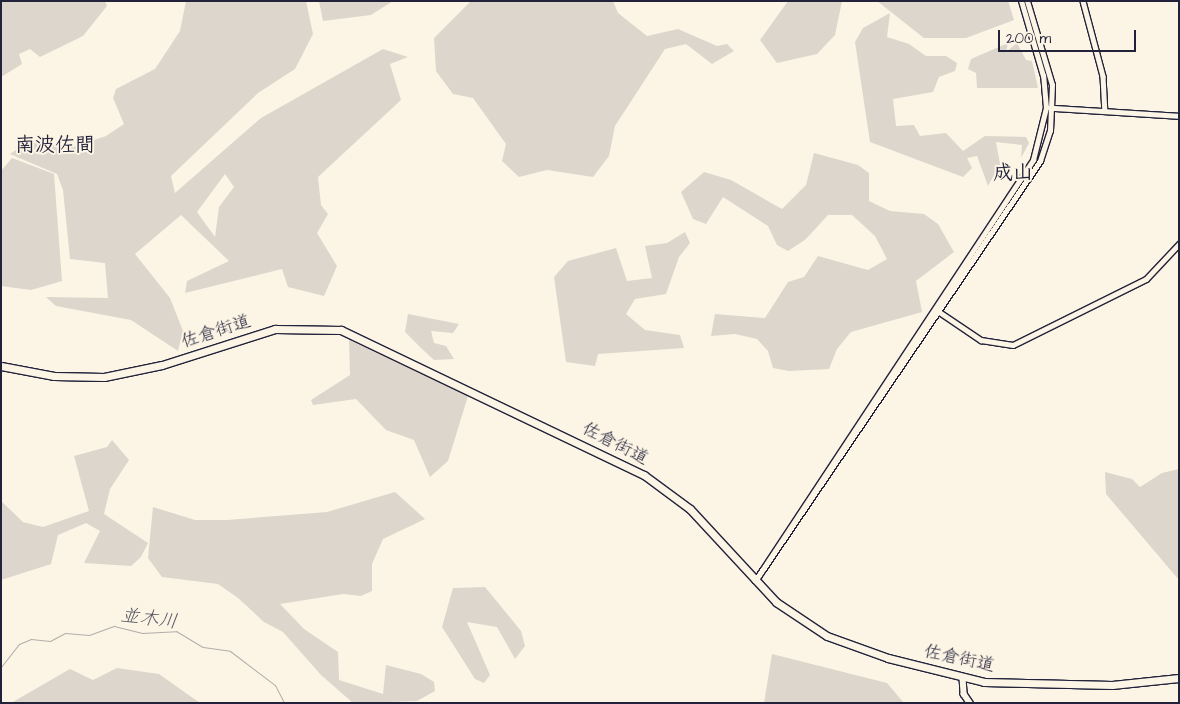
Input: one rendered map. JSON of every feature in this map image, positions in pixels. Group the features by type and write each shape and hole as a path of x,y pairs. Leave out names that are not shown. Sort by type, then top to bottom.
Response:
{"highway":[{"name":"佐倉街道","path":"1,366 54,376 104,378 162,365 275,330 341,330 644,475 690,509 755,581 792,616 817,631 963,678 1112,685 1179,678"}],"main road":[{"path":"963,678 964,694 970,703"}],"street":[{"path":"755,581 933,307 1026,172 1046,108 1043,76 1021,1"},
{"path":"755,581 1035,171 1053,108 1050,72 1027,1"},
{"path":"1083,1 1103,76 1105,110"},
{"path":"1046,108 1105,110 1179,116"},
{"path":"933,307 986,342 1013,345 1146,279 1179,244"}],"shaded area":[{"path":"1,1 105,1 107,6 83,36 40,57 30,49 19,54 22,64 1,77"},
{"path":"186,1 306,1 313,34 295,69 258,93 171,176 175,193 261,118 383,49 408,57 390,64 401,100 318,177 321,205 328,214 317,233 337,266 324,296 288,287 282,269 185,293 187,281 229,261 181,215 135,254 170,298 183,331 178,351 131,320 56,306 46,297 108,298 105,263 70,259 63,190 57,174 10,154 27,142 73,147 106,136 124,124 113,98 116,89 155,69 180,31","holes":["225,174 234,187 219,207 215,237 197,212"]},
{"path":"319,1 393,1 371,15 323,21"},
{"path":"471,1 613,1 618,13 647,36 678,29 717,46 727,44 734,51 712,64 686,44 665,49 615,126 609,156 593,177 547,170 519,177 502,161 506,144 473,98 453,94 436,71 434,38"},
{"path":"788,1 842,1 835,35 817,54 777,63 760,40"},
{"path":"877,1 1008,1 1014,20 966,38 924,38"},
{"path":"890,13 887,37 909,44 926,56 946,56 957,63 955,71 939,77 933,92 893,99 896,126 914,125 920,136 946,133 963,151 985,136 1026,137 1029,143 1021,158 1022,145 996,142 1000,164 988,186 977,156 967,158 972,168 963,177 870,142 855,42 863,28"},
{"path":"1008,43 1006,52 1017,43 1026,60 1032,61 1038,88 977,88 976,73 968,69 971,59"},
{"path":"814,153 858,165 869,173 869,201 890,211 924,214 938,224 954,252 916,281 922,312 851,332 837,349 829,369 789,371 773,368 768,351 757,339 735,334 711,336 715,314 765,318 788,282 804,277 818,256 868,270 887,259 875,236 852,215 828,215 806,239 788,251 777,245 768,226 723,197 706,224 693,219 681,192 704,172 731,180 782,209 806,185"},
{"path":"12,158 54,174 62,281 31,290 1,286 1,171"},
{"path":"685,232 690,243 679,257 666,294 635,299 626,314 645,330 680,335 684,348 598,354 595,366 566,362 554,277 568,261 616,248 627,281 652,278 645,246 667,243"},
{"path":"408,314 459,324 453,333 431,331 434,343 446,346 454,359 434,360 421,348 405,332"},
{"path":"349,340 468,396 448,461 430,477 414,440 386,430 356,399 313,405 311,400 350,375"},
{"path":"112,440 129,460 110,489 104,514 148,543 141,557 131,566 84,563 100,531 86,523 58,535 51,564 1,580 1,501 23,522 43,527 89,511 74,456 107,447"},
{"path":"1179,469 1179,580 1106,494 1105,472 1132,479 1140,487 1162,473"},
{"path":"395,492 425,519 383,539 372,564 372,591 361,596 343,594 280,604 304,629 338,652 339,680 383,694 386,665 421,674 434,682 435,691 417,701 353,703 321,675 283,632 264,622 238,598 218,584 162,577 148,558 153,507 195,520 227,520 327,512"},
{"path":"485,587 521,631 525,646 515,659 497,627 467,622 490,675 484,683 475,679 442,627 453,588"},
{"path":"772,654 887,683 904,703 764,703"},
{"path":"117,668 159,674 200,703 11,703 70,669 93,680"}],"waterway":[{"name":"並木川","path":"1,667 19,644 31,639 50,641 65,633 89,635 114,626 142,633 176,631 203,647 230,651 275,685 284,703"}],"district":[{"name":"南波佐間","path":"55,145"},
{"name":"成山","path":"1013,173"}]}
